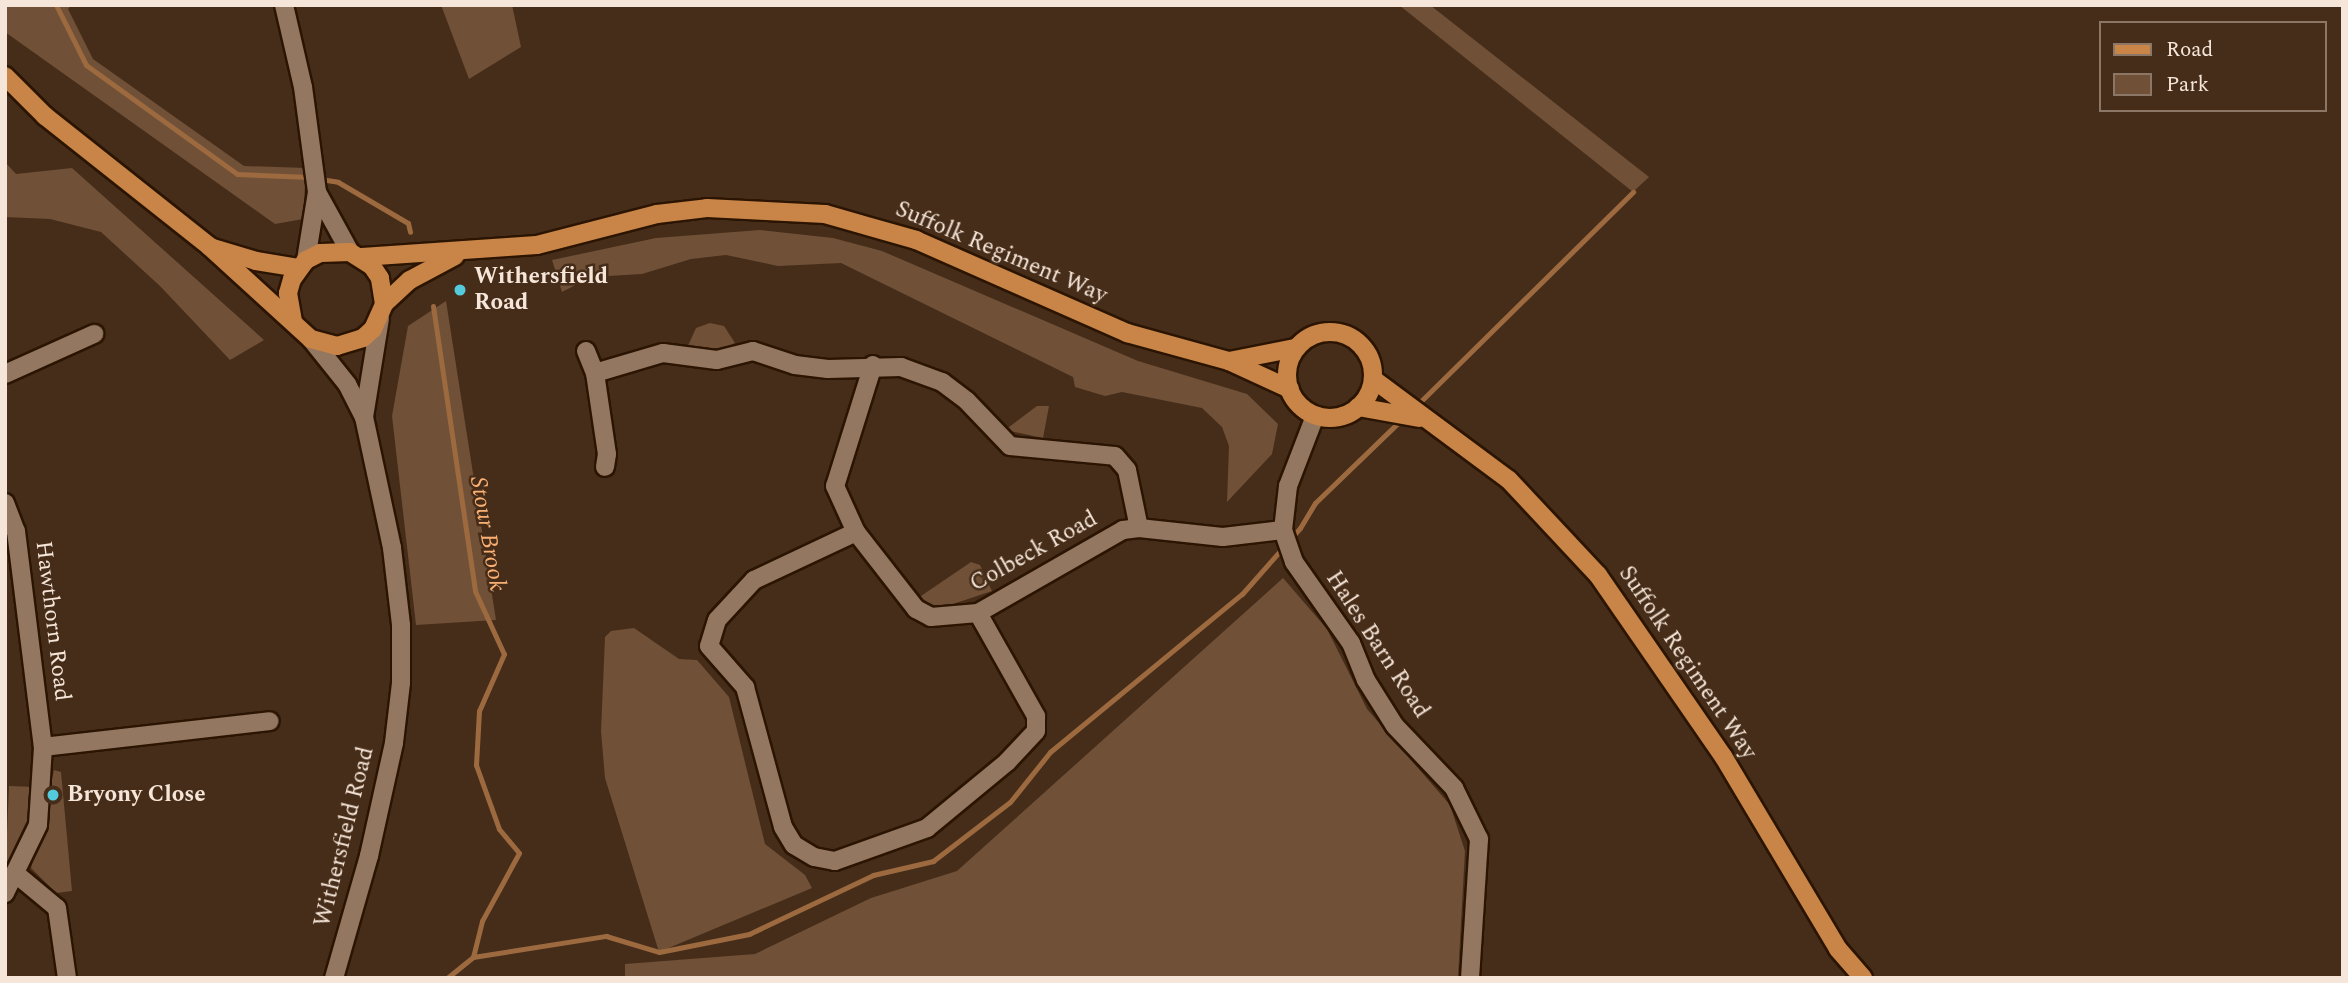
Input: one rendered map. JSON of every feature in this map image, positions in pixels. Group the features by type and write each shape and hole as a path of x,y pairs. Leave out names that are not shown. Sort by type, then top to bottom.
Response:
{"main road":[{"path":"5,76 46,116 209,246 244,282 293,320 312,339 337,346 351,344 363,338 382,311 410,280 461,253"},
{"name":"Suffolk Regiment Way","path":"356,255 461,253 537,245 657,214 707,208 825,214 916,240 1127,333 1229,361 1290,389"},
{"path":"209,246 256,261 303,264"},
{"path":"293,320 288,293 303,264 320,253 356,255 380,278 382,311"},
{"path":"1358,407 1373,379 1369,358 1358,341 1343,334 1312,336 1295,348 1287,368 1290,389 1315,416 1331,419 1358,407 1412,414"},
{"name":"Suffolk Regiment Way","path":"1229,361 1295,348"},
{"name":"Suffolk Regiment Way","path":"1373,379 1412,414 1508,480 1598,575 1723,757 1838,948 1863,978"}],"street":[{"path":"284,5 317,188 303,264"},
{"path":"317,188 356,255"},
{"name":"Withersfield Road","path":"364,417 382,311"},
{"path":"5,374 94,334"},
{"name":"Withersfield Road","path":"312,339 347,384 364,417 392,548 401,683 394,743 369,856 334,978"},
{"path":"586,351 595,373 607,454 605,467"},
{"path":"595,373 663,353 717,360 753,351 796,365 828,369 873,365 901,367 942,382 1010,446 1115,456 1127,470 1139,528"},
{"name":"Colbeck Road","path":"873,365 835,486 856,532 916,609 931,617 953,618 978,613 1015,596 1101,541 1139,528 1223,537 1284,532"},
{"path":"1284,532 1285,497 1315,416"},
{"name":"Hawthorn Road","path":"5,503 16,531 43,747 38,825 5,893"},
{"path":"856,532 754,580 718,620 709,646 745,687 783,827 794,845 814,857 835,860 927,828 1007,762 1036,731 1036,716 978,613"},
{"name":"Hales Barn Road","path":"1284,532 1294,562 1351,643 1366,680 1395,726 1454,788 1479,839 1470,978"},
{"path":"43,747 270,721"},
{"path":"16,874 43,892 57,908 66,978"}],"green space":[{"path":"5,5 71,5 68,9 93,59 244,166 306,168 303,219 275,224 5,32"},
{"path":"441,5 512,5 521,47 469,79"},
{"path":"1399,5 1430,5 1649,177 1633,192"},
{"path":"5,162 16,174 72,168 264,340 230,360 160,286 101,232 50,219 5,217"},
{"path":"760,230 833,238 882,251 1138,361 1247,394 1278,424 1272,454 1227,502 1229,446 1222,427 1202,408 1122,392 1105,396 1075,387 1073,377 841,263 778,266 726,255 691,259 642,274 591,277 562,292 552,260 656,238"},
{"path":"446,301 496,620 416,625 392,416 408,326"},
{"path":"710,323 724,326 735,343 712,354 687,348 696,328"},
{"path":"1037,406 1049,406 1043,438 1005,430"},
{"path":"971,562 980,565 992,591 947,606 929,606 918,598"},
{"path":"1283,578 1327,629 1367,709 1450,805 1465,851 1458,978 625,978 625,964 755,954 871,898 957,871"},
{"path":"634,628 679,659 697,660 729,697 765,844 805,875 812,888 659,952 605,778 601,731 605,637 611,631"},
{"path":"54,770 61,772 72,891 56,893 31,868"},
{"path":"9,786 35,787 31,826 5,880"}],"waterway":[{"name":"Stour Brook","path":"56,5 86,65 237,174 310,177"},
{"name":"Stour Brook","path":"320,179 338,182 408,223 410,232"},
{"path":"1416,406 1633,192"},
{"name":"Stour Brook","path":"433,306 475,591 504,654 479,711 476,765 499,829 519,853 482,921 473,957 447,978"},
{"path":"473,957 606,936 659,952 749,934 873,875 933,861 1010,802 1050,752 1242,594 1300,528 1315,503 1401,420"}],"place":[{"name":"Withersfield Road","path":"460,290"},
{"name":"Bryony Close","path":"53,795"}]}
